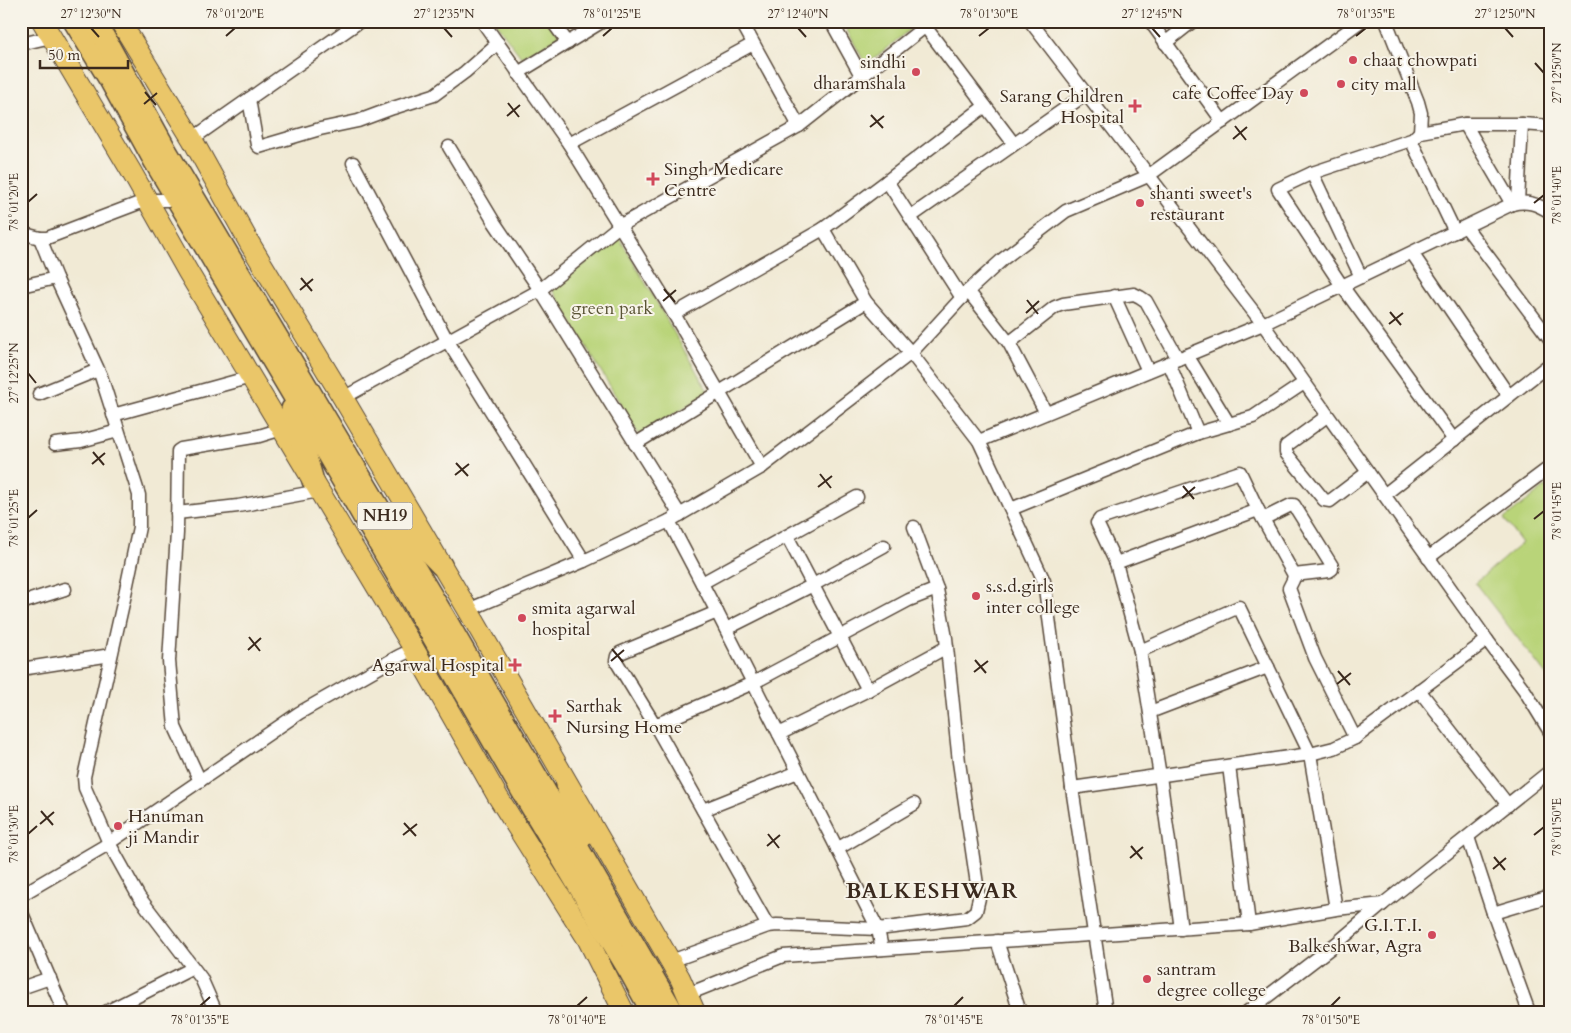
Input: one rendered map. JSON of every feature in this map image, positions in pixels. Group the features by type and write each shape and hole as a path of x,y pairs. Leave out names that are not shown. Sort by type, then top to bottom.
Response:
{"highway":[{"name":"NH19","path":"74,21 652,1012"},
{"name":"NH19","path":"94,21 168,154 443,614 674,1012"},
{"path":"283,378 316,486"},
{"path":"362,478 413,537 441,565"},
{"path":"567,785 589,866"}],"main road":[{"path":"120,21 192,139 250,244 468,610 567,785 671,961 691,1003"},
{"path":"47,29 251,377 414,649 498,797 588,940 624,1012"}],"street":[{"path":"192,139 360,21"},
{"path":"482,21 569,144 674,314 762,467"},
{"path":"552,21 568,43"},
{"path":"518,74 603,21"},
{"path":"741,21 799,126"},
{"path":"832,21 862,77"},
{"path":"1030,21 1263,324 1428,558 1525,691 1550,732"},
{"path":"1150,21 1223,122"},
{"path":"1165,43 1193,21"},
{"path":"468,610 584,560 674,518 762,467 911,353 965,294 1003,259 1066,211 1148,176 1361,21"},
{"path":"1386,21 1421,113 1415,136 1461,230 1550,339"},
{"path":"343,398 540,290 619,226 799,126 862,77 926,23 1014,144"},
{"path":"21,44 47,29"},
{"path":"249,99 257,145 259,147 320,129 358,121 440,91 498,44"},
{"path":"569,144 753,44"},
{"path":"910,217 1086,94"},
{"path":"674,314 823,229 985,106"},
{"path":"1464,124 1515,203"},
{"path":"1454,440 1342,286 1278,189 1312,174 1415,136 1464,124 1550,126"},
{"path":"1515,203 1522,124"},
{"path":"449,147 494,222 540,290 636,444 674,518 702,583 878,929 882,949"},
{"path":"353,163 447,340 584,560"},
{"path":"1312,174 1361,277"},
{"path":"887,181 910,217 965,294 1009,343 1046,413"},
{"path":"21,233 47,238 147,200 178,200"},
{"path":"979,441 1263,324 1515,203 1537,204 1550,212"},
{"path":"823,229 866,302 911,353 979,441 1044,581 1072,788 1106,1012"},
{"path":"40,238 98,370 139,495 140,516 126,590 84,783 109,843 138,897 201,978 216,1012"},
{"path":"1412,253 1509,396"},
{"path":"21,286 56,278"},
{"path":"1009,343 1055,307 1063,304 1134,294 1146,301 1178,359 1229,424"},
{"path":"1114,296 1148,372"},
{"path":"636,444 866,302"},
{"path":"1178,359 1198,433"},
{"path":"1384,495 1550,364"},
{"path":"39,394 98,370"},
{"path":"113,415 251,377"},
{"path":"1011,509 1198,433 1253,417 1304,383"},
{"path":"1327,416 1286,446 1286,453 1326,501 1330,501 1368,472"},
{"path":"200,781 175,727 169,660 178,513 178,450 259,436 282,429"},
{"path":"56,444 81,441 118,430"},
{"path":"1428,558 1550,467"},
{"path":"1181,929 1160,776 1140,651 1116,562 1097,524 1100,519 1240,472 1260,514 1294,575 1289,588 1315,658 1355,738"},
{"path":"178,513 238,506 316,486"},
{"path":"702,583 857,497"},
{"path":"1116,562 1291,505 1294,506 1332,566 1332,569 1329,571 1294,575"},
{"path":"671,961 768,926 878,929 967,918 976,911 979,898 958,762 947,647 937,590 914,527"},
{"path":"787,536 868,690"},
{"path":"726,629 884,546"},
{"path":"21,603 65,589"},
{"path":"655,725 753,683 910,600 937,590"},
{"path":"1140,651 1239,607 1310,754 1336,909"},
{"path":"717,612 620,654 616,656 616,660 655,725 768,926"},
{"path":"1072,788 1310,754 1334,748 1355,738 1487,640"},
{"path":"779,734 868,690 947,647"},
{"path":"21,896 109,843 299,713 414,649"},
{"path":"21,669 111,655"},
{"path":"1150,712 1268,667"},
{"path":"1420,690 1508,806"},
{"path":"1229,766 1249,924"},
{"path":"1248,1012 1337,943 1550,771"},
{"path":"702,810 798,772"},
{"path":"837,848 914,804"},
{"path":"1468,837 1529,1012"},
{"path":"1493,913 1550,896"},
{"path":"691,1003 783,956 1249,924 1336,909 1383,904"},
{"path":"21,911 64,1012"},
{"path":"997,941 1020,1012"},
{"path":"106,1012 193,968"},
{"path":"21,988 50,978"}],"green space":[{"path":"494,21 548,21 560,37 521,57"},
{"path":"842,21 910,21 914,26 866,65"},
{"name":"green park","path":"619,237 709,393 639,435 552,289"},
{"path":"1550,483 1550,680 1475,583 1522,543 1504,519"}],"place":[{"name":"chaat chowpati","path":"1353,60"},
{"name":"sindhi dharamshala","path":"916,72"},
{"name":"city mall","path":"1341,84"},
{"name":"cafe Coffee Day","path":"1304,93"},
{"name":"Sarang Children Hospital","path":"1135,106"},
{"name":"Singh Medicare Centre","path":"653,179"},
{"name":"shanti sweet's restaurant","path":"1140,203"},
{"name":"s.s.d.girls inter college","path":"976,596"},
{"name":"smita agarwal hospital","path":"522,618"},
{"name":"Agarwal Hospital","path":"515,665"},
{"name":"Sarthak Nursing Home","path":"555,716"},
{"name":"Hanuman ji Mandir","path":"118,826"},
{"name":"G.I.T.I. Balkeshwar, Agra","path":"1432,935"},
{"name":"santram degree college","path":"1147,979"}],"district":[{"name":"BALKESHWAR","path":"932,891"}]}
